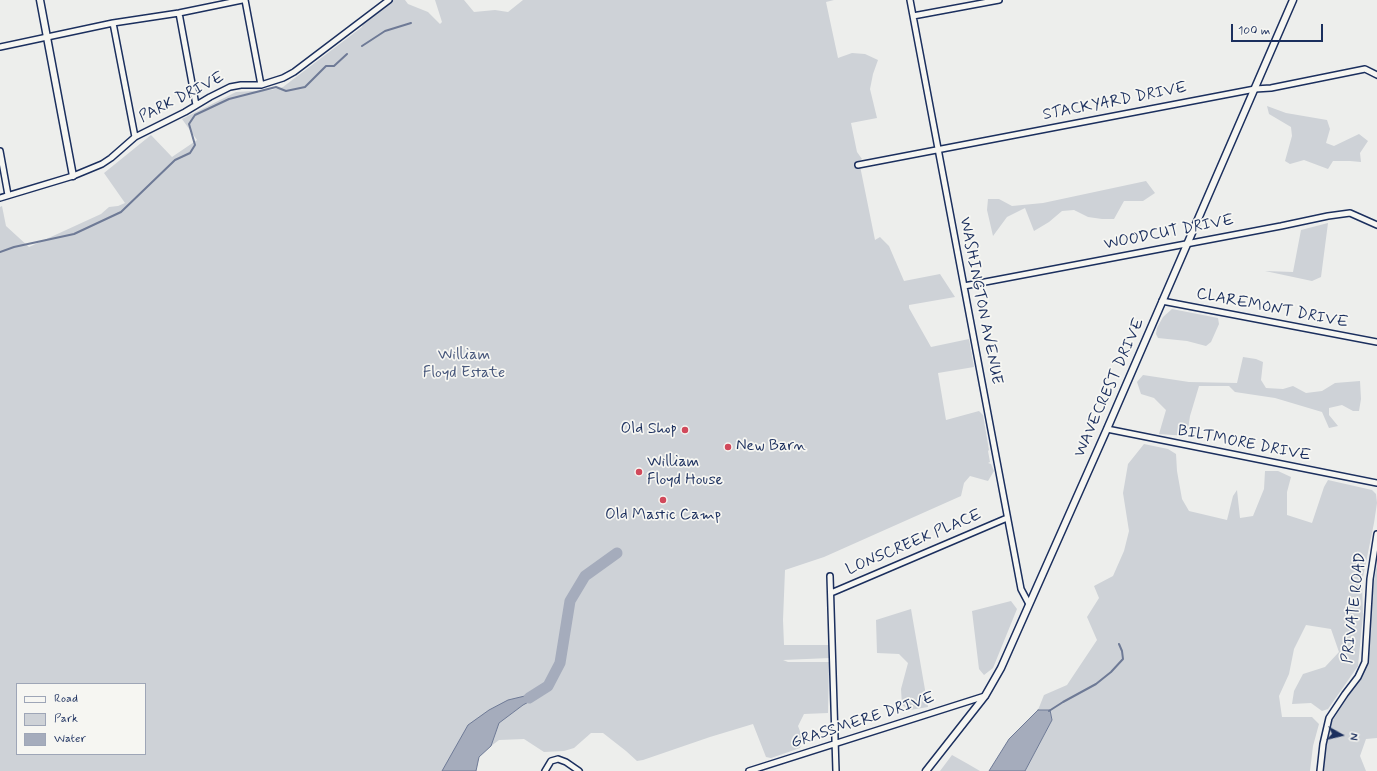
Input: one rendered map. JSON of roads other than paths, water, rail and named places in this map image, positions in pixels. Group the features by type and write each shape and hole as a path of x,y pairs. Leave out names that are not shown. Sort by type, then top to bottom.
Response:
{"street":[{"path":"40,0 73,176"},
{"path":"0,47 113,23 179,13 244,0 261,85"},
{"name":"PARK DRIVE","path":"0,198 73,176 90,169 111,158 135,137 230,87 241,85 261,85 283,78 294,72 389,0"},
{"name":"WASHINGTON AVENUE","path":"910,0 1007,518 1021,589 1029,604"},
{"path":"913,16 999,0"},
{"name":"WAVECREST DRIVE","path":"926,771 985,696 1001,668 1107,429 1293,0"},
{"path":"179,13 196,105"},
{"path":"113,23 135,137"},
{"name":"STACKYARD DRIVE","path":"858,165 1255,89 1271,88 1364,70 1377,75"},
{"path":"0,151 8,195"},
{"name":"WOODCUT DRIVE","path":"964,286 1328,216 1350,213 1377,224"},
{"name":"CLAREMONT DRIVE","path":"1162,301 1377,342"},
{"name":"BILTMORE DRIVE","path":"1107,429 1377,483"},
{"name":"LONSCREEK PLACE","path":"831,593 1007,518"},
{"name":"PRIVATE ROAD","path":"1320,771 1322,744 1329,718 1358,677 1364,662 1370,579 1377,534"},
{"path":"830,576 836,771"},
{"name":"GRASSMERE DRIVE","path":"749,771 985,696"},
{"path":"545,771 551,761 555,759 562,760 579,771"}],"water":[{"path":"541,690 534,699 523,705 499,723 491,746 479,757 476,771 442,771 468,725 489,710 508,700 529,695"},
{"path":"1038,710 1050,710 1052,720 1025,771 989,771 1009,739"}],"waterway":[{"path":"362,46 385,31 411,23"},
{"path":"0,252 14,247 74,234 121,212 175,160 190,153 195,145 189,124 195,115 229,99 276,87 286,91 305,87 326,66 334,66 347,54"},
{"path":"529,698 548,686 560,663 570,601 585,576 617,553"},
{"path":"1049,711 1096,684 1111,672 1123,659 1119,644"}],"place":[{"name":"Old Shop","path":"685,430"},
{"name":"New Barn","path":"728,447"},
{"name":"William Floyd House","path":"639,472"},
{"name":"Old Mastic Camp","path":"663,500"}],"park label":[{"name":"William Floyd Estate","path":"464,365"}]}
